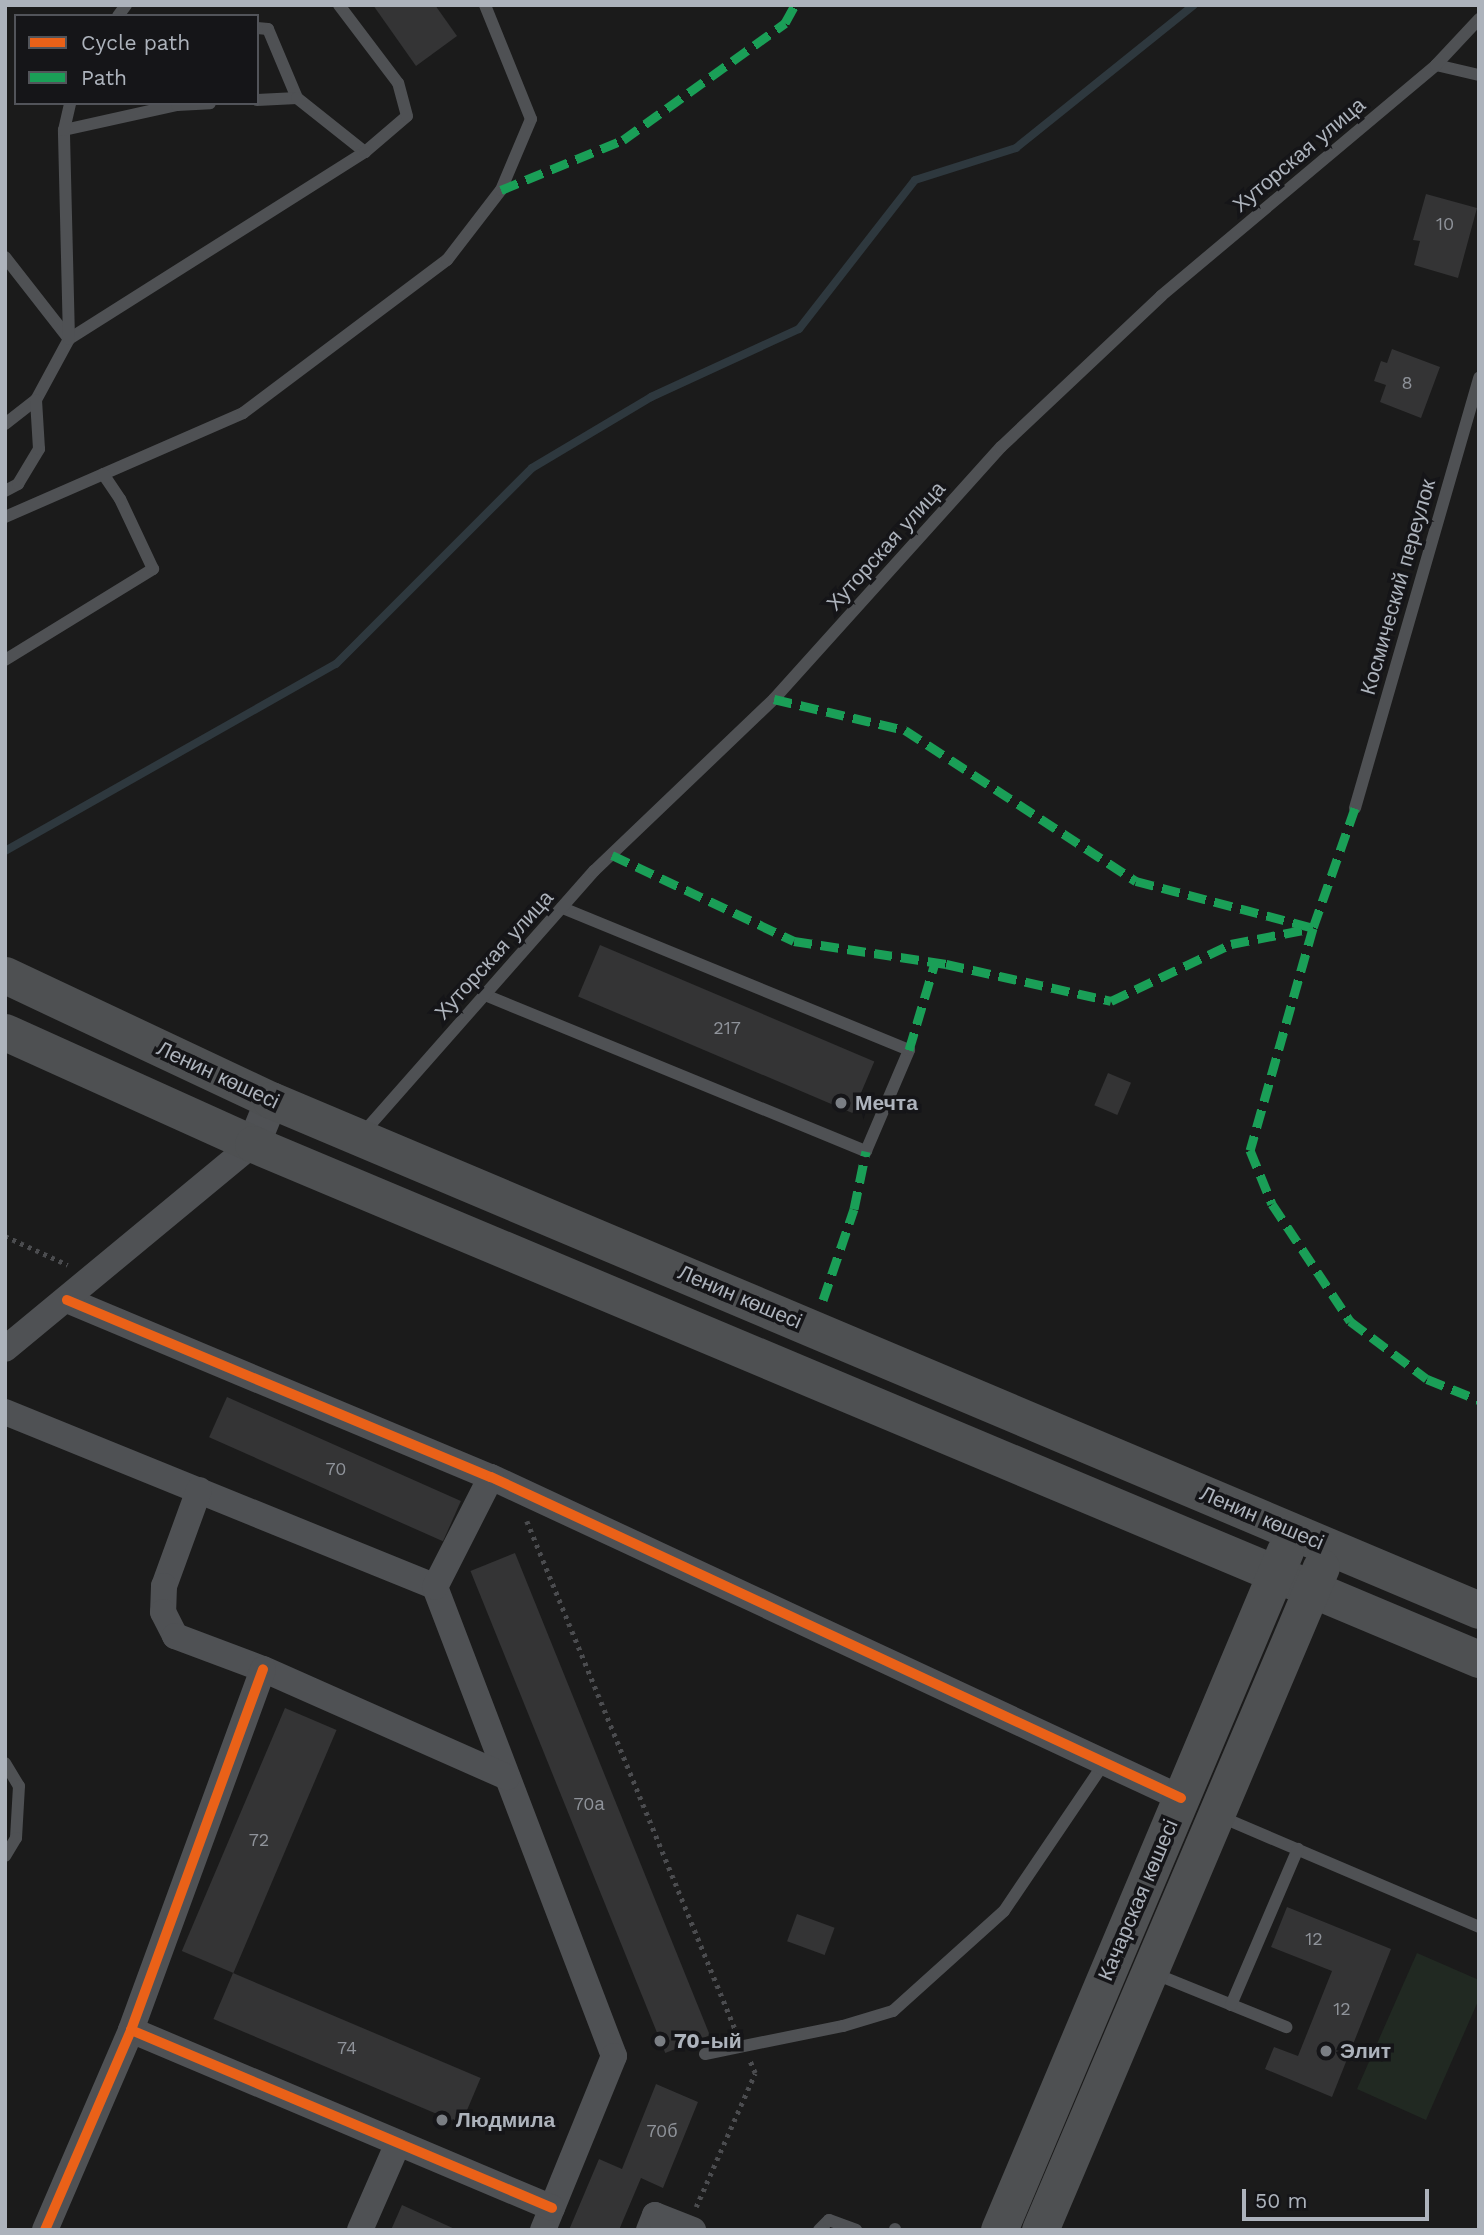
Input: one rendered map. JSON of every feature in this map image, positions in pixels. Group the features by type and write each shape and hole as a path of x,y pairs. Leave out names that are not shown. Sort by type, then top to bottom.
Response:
{"main road":[{"name":"Ленин көшесі","path":"5,975 271,1100 1331,1547 1477,1603"},
{"path":"5,1031 253,1144 1479,1659"},
{"name":"Качарская көшесі","path":"1040,2230 1150,1972 1199,1806 1275,1573 1293,1531"},
{"name":"Качарская көшесі","path":"999,2230 1199,1806 1331,1547"}],"street":[{"path":"5,1349 253,1144 271,1100"},
{"path":"67,1300 502,1483 1199,1806"},
{"path":"5,1412 435,1587 614,2056 547,2219 398,2143 131,2030"},
{"path":"435,1587 502,1483"},
{"path":"199,1490 164,1586 163,1612 176,1636 263,1669 507,1777"},
{"path":"45,2230 131,2030 263,1669"},
{"path":"360,2230 398,2143"},
{"path":"649,2230 655,2215 690,2229"}],"lane":[{"path":"5,424 36,400 69,339 365,152 407,116 398,83 339,5"},
{"path":"5,517 243,412 447,260 501,190 531,118 485,5"},
{"name":"Хуторская улица","path":"359,1137 594,871 774,699 1001,447 1161,296 1436,65 1479,19"},
{"path":"259,28 268,29 297,98 365,152"},
{"path":"1436,65 1479,75"},
{"path":"259,100 297,98"},
{"path":"69,339 64,130 70,105"},
{"path":"64,130 174,105"},
{"path":"5,257 69,339"},
{"name":"Космический переулок","path":"1355,808 1479,377"},
{"path":"5,491 18,484 39,449 36,400"},
{"path":"5,660 153,569 120,499 103,474"},
{"path":"485,995 866,1151 909,1050 562,908"},
{"path":"705,2054 844,2026 893,2011 1004,1911 1105,1762"},
{"path":"5,1763 19,1786 16,1838 5,1856"},
{"path":"1199,1806 1479,1927"},
{"path":"1231,2005 1298,1849"},
{"path":"1150,1972 1286,2026"},
{"path":"819,2230 829,2220 856,2230"}],"path":[{"path":"5,1236 94,1277"},
{"path":"502,1483 755,2073 690,2229"}],"shaded area":[{"path":"1417,1953 1479,1980 1479,1999 1426,2120 1357,2089"}],"building":[{"path":"373,5 435,5 457,36 416,66"},
{"path":"1426,194 1477,208 1458,278 1414,265 1420,241 1413,240"},
{"path":"1392,349 1440,367 1421,418 1380,402 1386,385 1374,381 1381,361 1387,363"},
{"path":"600,945 874,1061 852,1113 578,997"},
{"path":"1108,1073 1131,1083 1117,1115 1094,1105"},
{"path":"227,1397 461,1501 443,1541 209,1437"},
{"path":"515,1553 710,2035 665,2053 470,1571"},
{"path":"285,1708 337,1730 233,1973 182,1951"},
{"path":"1287,1907 1391,1949 1332,2097 1265,2069 1274,2047 1298,2056 1332,1971 1271,1947"},
{"path":"797,1914 835,1928 825,1955 787,1941"},
{"path":"233,1973 481,2078 461,2124 213,2019"},
{"path":"656,2084 698,2102 663,2188 641,2178 619,2230 569,2230 599,2159 622,2169"},
{"path":"402,2205 457,2230 391,2230"}],"waterway":[{"path":"5,851 336,664 532,468 651,397 799,329 915,180 1016,148 1194,5"}],"marked path":[{"path":"501,190 623,140 785,23 795,5"},
{"path":"774,699 905,730 1136,881 1310,927"},
{"path":"1355,808 1313,928 1250,1150 1272,1204 1350,1321 1427,1379 1479,1400"},
{"path":"612,855 794,941 946,964 1111,1001 1231,944 1313,928"},
{"path":"909,1050 935,963"},
{"path":"823,1300 854,1209 866,1151"}],"cycle path":[{"path":"67,1300 491,1477 1181,1798"},
{"path":"45,2230 131,2030 263,1669"},
{"path":"131,2030 552,2208"}],"place":[{"name":"Мечта","path":"841,1103"},
{"name":"70-ый","path":"660,2041"},
{"name":"Элит","path":"1326,2051"},
{"name":"Людмила","path":"442,2120"}]}
